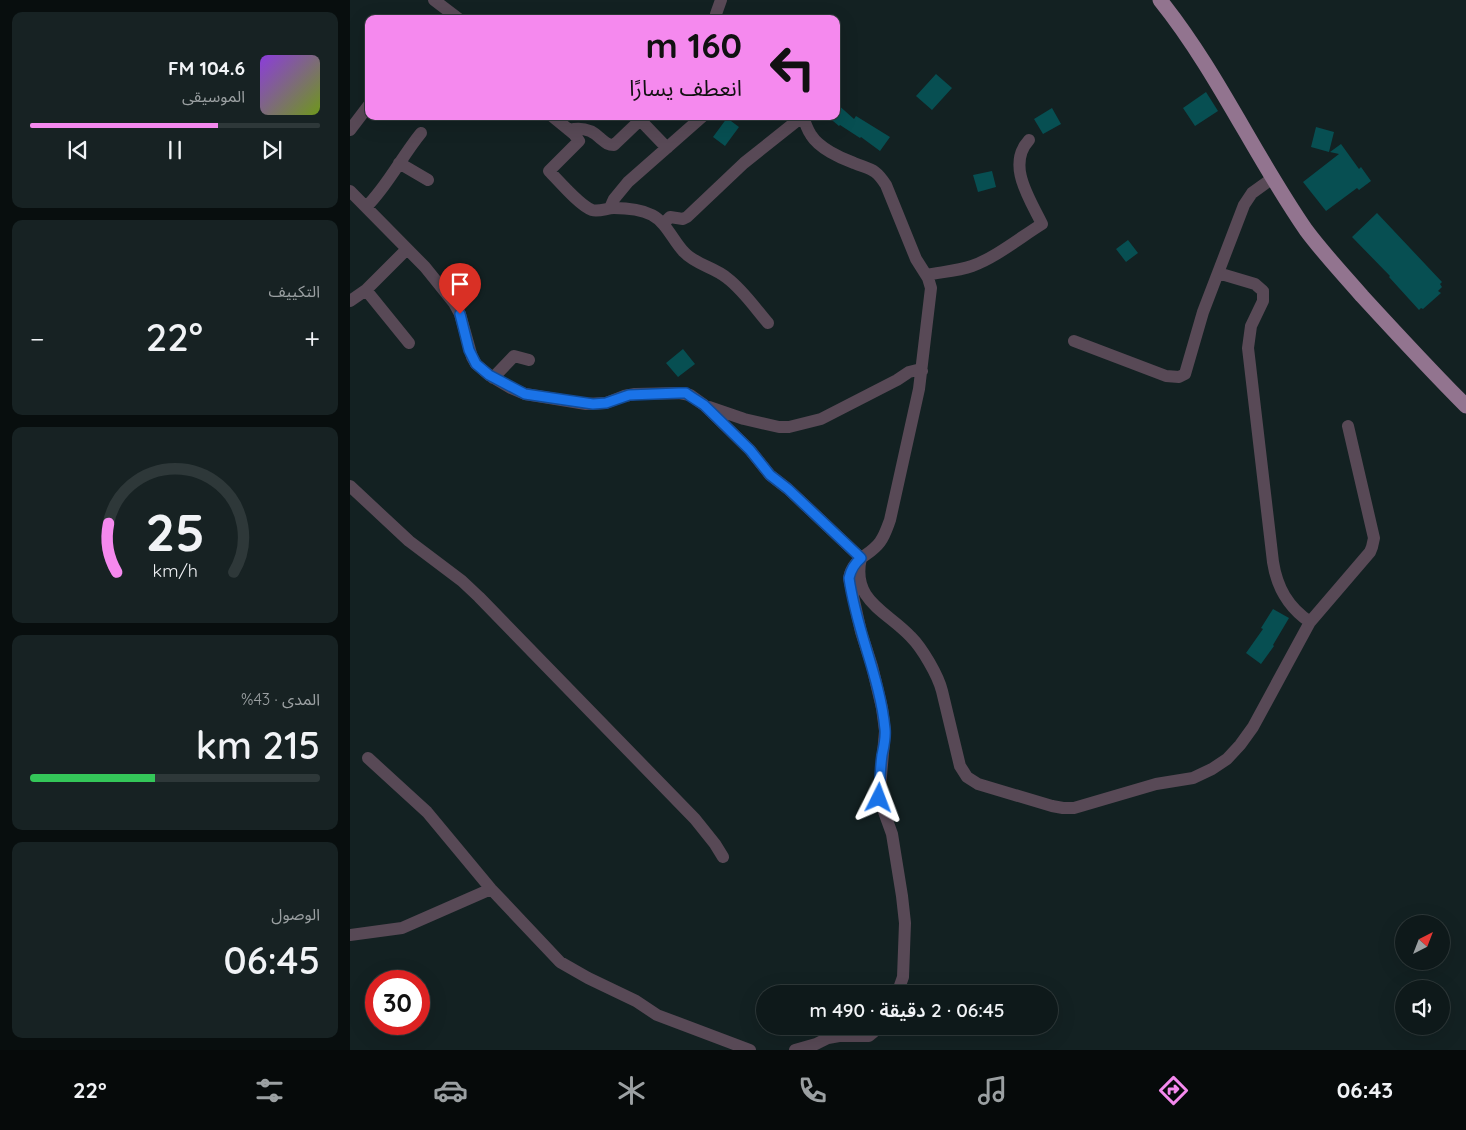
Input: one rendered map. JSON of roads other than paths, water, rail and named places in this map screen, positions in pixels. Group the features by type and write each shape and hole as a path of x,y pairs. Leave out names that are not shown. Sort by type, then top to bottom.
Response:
{"main road":[{"path":"1160,0 1196,48 1272,178 1306,229 1328,257 1430,370 1466,406"}],"street":[{"path":"434,0 454,15"},
{"path":"716,15 721,0"},
{"path":"350,130 365,110"},
{"path":"557,120 574,134 578,141 549,172 582,205 591,210 615,208 646,213 657,218 684,252 694,260 727,278 768,323"},
{"path":"610,208 614,199 628,182 698,120"},
{"path":"663,224 670,217 683,219 687,217 744,163 798,120"},
{"path":"805,120 811,136 818,143 846,160 873,170 880,176 886,185 916,259 926,275 931,288 919,389 886,532 880,542 854,564 849,578 861,632 872,666 882,708 885,731 879,798 892,834 902,896 905,923 903,977 900,985"},
{"path":"569,130 589,130 606,144 614,145 640,122 667,148"},
{"path":"366,207 376,198 399,162 421,133"},
{"path":"926,275 975,265 1042,224 1025,189 1019,169 1021,150 1028,140"},
{"path":"399,162 428,180"},
{"path":"1074,341 1166,376 1179,377 1185,374 1203,312 1244,205 1252,193 1272,178"},
{"path":"350,190 425,267 454,303 460,314 472,357 476,364 493,378 525,394 586,404 606,403 629,395 686,393 704,405 750,450 770,475 788,489 861,558"},
{"path":"350,301 366,290 407,249"},
{"path":"1218,273 1255,284 1263,291 1263,301 1251,326 1248,348 1274,568 1277,582 1284,597 1300,615 1310,622"},
{"path":"366,290 409,343"},
{"path":"493,378 514,356 529,360"},
{"path":"704,405 744,419 779,427 789,427 825,418 909,372 922,371"},
{"path":"861,558 858,576 866,595 874,606 904,629 916,642 938,679 960,766 967,777 978,784 1058,808 1074,808 1149,786 1193,778 1227,759 1240,745 1253,728 1310,622 1370,552 1374,538 1348,426"},
{"path":"350,486 404,537 479,597 695,819 710,837 722,857"},
{"path":"368,758 427,812 491,889 560,962 636,1001 657,1015 750,1050"},
{"path":"350,935 402,928 491,889"},
{"path":"795,1050 816,1044 828,1038 869,1035"}]}
